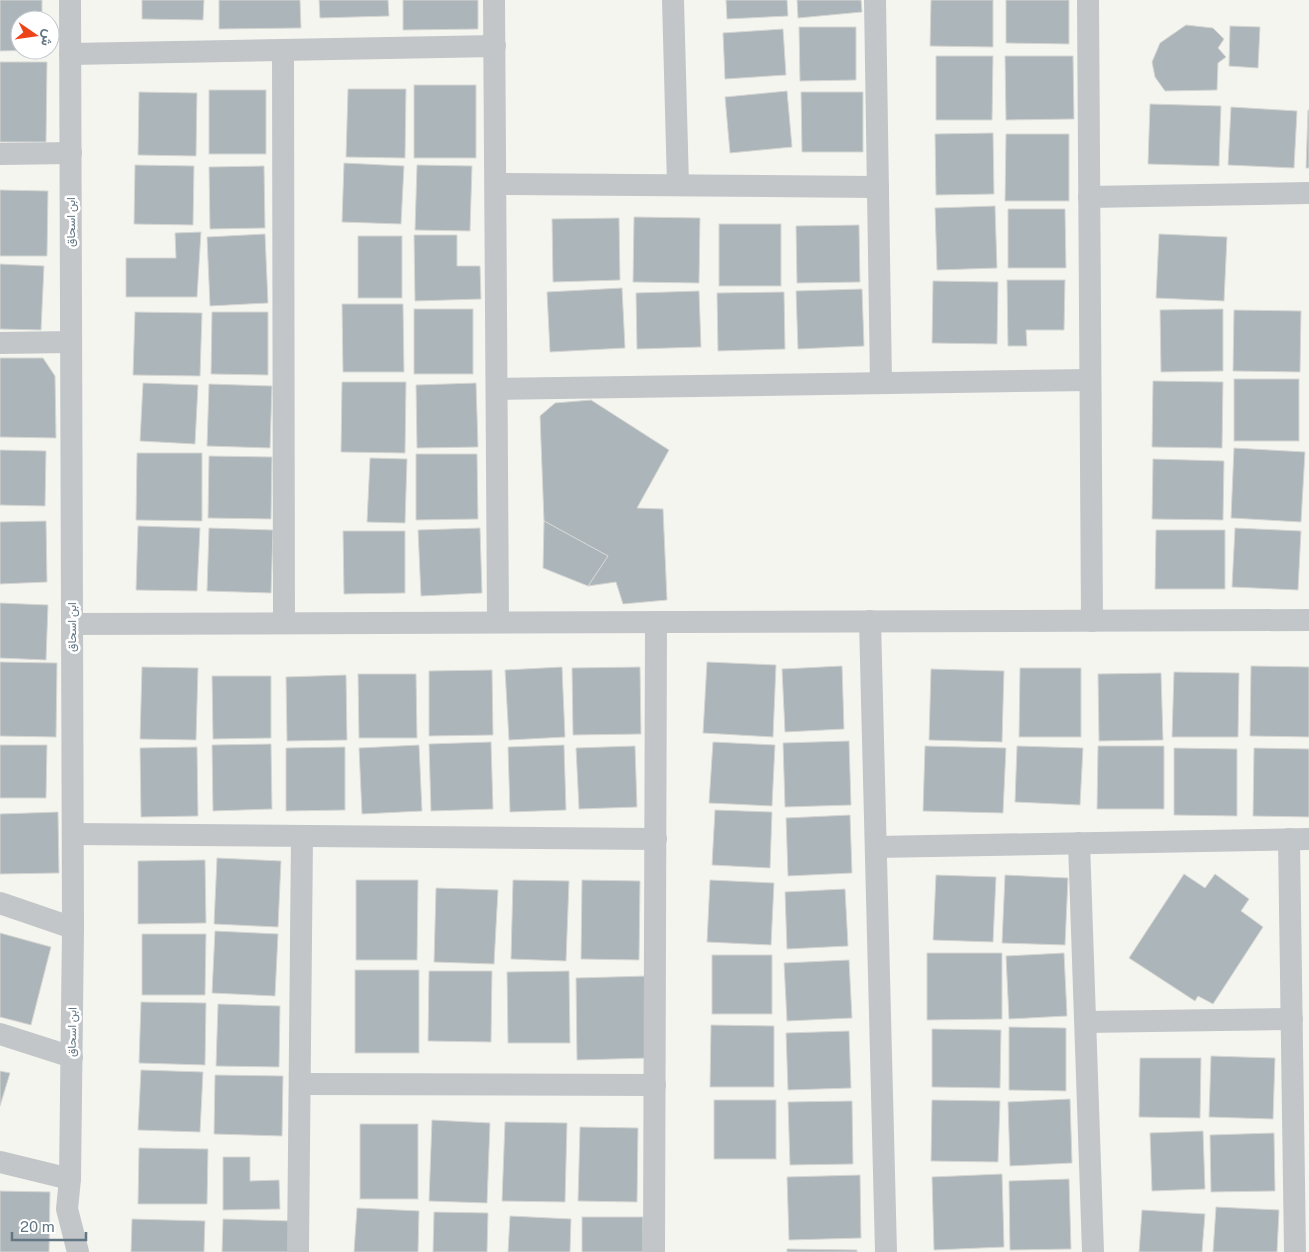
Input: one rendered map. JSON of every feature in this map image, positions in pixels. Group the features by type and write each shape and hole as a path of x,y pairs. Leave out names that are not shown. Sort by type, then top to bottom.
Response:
{"street":[{"name":"ابن اسحاق","path":"70,0 73,928 70,1179 67,1209 78,1252"},
{"path":"494,0 498,622"},
{"path":"674,0 678,185"},
{"path":"875,0 882,383"},
{"path":"1088,0 1092,620"},
{"path":"70,54 495,46"},
{"path":"283,50 284,623"},
{"path":"0,154 70,153"},
{"path":"496,184 878,187"},
{"path":"1089,197 1309,193"},
{"path":"0,343 71,342"},
{"path":"497,389 1090,380"},
{"path":"72,624 1309,620"},
{"path":"870,621 886,1252"},
{"path":"654,1252 656,622"},
{"path":"73,834 656,839"},
{"path":"298,1252 302,836"},
{"path":"876,847 1299,839 1292,1019 1302,1171 1295,1252"},
{"path":"1080,843 1093,1252"},
{"path":"0,903 73,928"},
{"path":"1086,1022 1292,1019"},
{"path":"0,1034 72,1058"},
{"path":"300,1084 655,1085"},
{"path":"0,1162 70,1179"}],"building":[{"path":"0,0 42,0 42,10 10,10 10,51 0,51"},
{"path":"142,0 204,0 203,20 142,19"},
{"path":"219,0 300,0 301,28 219,29"},
{"path":"319,0 388,0 389,16 320,18"},
{"path":"403,0 478,0 478,29 403,30"},
{"path":"726,0 787,0 788,16 727,19"},
{"path":"797,0 861,0 862,12 798,18"},
{"path":"931,0 993,0 993,47 930,46"},
{"path":"1006,0 1069,0 1069,44 1006,43"},
{"path":"1186,25 1213,28 1224,39 1218,48 1226,57 1218,63 1217,90 1165,91 1155,77 1152,62 1160,43"},
{"path":"1230,26 1260,27 1258,68 1229,66"},
{"path":"799,27 856,27 856,80 800,81"},
{"path":"783,29 786,75 725,79 723,33"},
{"path":"936,56 993,56 992,120 936,120"},
{"path":"1005,56 1073,56 1074,119 1006,120"},
{"path":"0,62 47,62 46,142 0,142"},
{"path":"414,85 476,85 476,158 414,158"},
{"path":"348,89 406,89 405,158 346,157"},
{"path":"209,90 266,90 266,154 209,154"},
{"path":"787,91 792,147 730,153 725,97"},
{"path":"139,92 197,93 196,156 138,155"},
{"path":"801,92 863,92 863,152 802,152"},
{"path":"1150,104 1221,106 1219,166 1148,164"},
{"path":"1231,107 1297,111 1294,168 1228,165"},
{"path":"1308,110 1309,168 1306,168"},
{"path":"993,133 994,194 936,195 935,134"},
{"path":"1006,134 1069,134 1069,201 1005,201"},
{"path":"344,163 404,166 401,224 342,222"},
{"path":"135,165 194,166 193,225 134,224"},
{"path":"417,165 472,166 470,231 415,230"},
{"path":"264,166 265,228 210,229 209,167"},
{"path":"0,190 48,191 47,256 0,256"},
{"path":"995,206 997,268 937,270 935,208"},
{"path":"1008,209 1065,209 1066,268 1008,268"},
{"path":"634,217 700,218 699,283 633,282"},
{"path":"619,218 620,280 553,282 552,219"},
{"path":"719,224 781,224 781,286 719,286"},
{"path":"859,225 860,282 797,283 796,226"},
{"path":"201,232 197,297 126,297 126,258 176,258 175,233"},
{"path":"265,234 268,303 210,306 207,237"},
{"path":"1159,234 1227,237 1224,301 1156,298"},
{"path":"414,235 457,235 457,266 480,266 481,299 415,301"},
{"path":"358,236 402,236 402,298 358,298"},
{"path":"0,264 44,266 41,330 0,329"},
{"path":"1007,280 1065,280 1064,330 1026,330 1027,346 1008,346"},
{"path":"933,281 998,282 997,344 932,343"},
{"path":"622,288 625,348 550,352 547,292"},
{"path":"862,289 864,346 798,349 796,291"},
{"path":"699,291 701,347 637,349 636,293"},
{"path":"784,292 785,349 718,351 717,293"},
{"path":"342,304 403,304 404,372 343,372"},
{"path":"414,309 473,309 473,374 414,374"},
{"path":"1223,309 1223,371 1161,372 1160,310"},
{"path":"1234,310 1301,311 1300,372 1233,371"},
{"path":"135,312 202,313 200,376 133,375"},
{"path":"212,312 268,312 268,375 211,374"},
{"path":"0,358 43,358 55,376 56,438 0,437"},
{"path":"1234,379 1299,379 1299,441 1234,441"},
{"path":"1153,381 1223,382 1222,448 1152,447"},
{"path":"342,382 406,382 405,453 341,452"},
{"path":"143,383 198,385 195,444 140,441"},
{"path":"476,383 478,447 417,448 416,385"},
{"path":"209,384 272,386 270,448 207,446"},
{"path":"591,400 669,450 637,508 663,509 667,600 623,604 616,582 588,586 608,556 544,521 540,416 555,403"},
{"path":"1234,448 1305,452 1301,522 1231,518"},
{"path":"0,450 46,451 45,506 0,505"},
{"path":"137,453 202,453 202,521 136,520"},
{"path":"416,454 477,454 478,519 416,520"},
{"path":"209,456 272,457 271,519 208,518"},
{"path":"370,458 407,459 405,523 367,522"},
{"path":"1153,459 1224,461 1223,520 1152,519"},
{"path":"46,521 47,582 0,584 0,522"},
{"path":"544,521 608,556 588,586 543,568"},
{"path":"138,526 200,528 197,591 136,590"},
{"path":"209,528 273,530 271,593 207,591"},
{"path":"480,528 482,593 421,596 418,530"},
{"path":"1235,528 1301,531 1298,590 1232,587"},
{"path":"1156,530 1225,530 1225,589 1155,589"},
{"path":"343,531 405,531 405,593 344,594"},
{"path":"0,603 48,605 46,660 0,658"},
{"path":"0,662 57,663 56,737 0,736"},
{"path":"707,662 776,665 773,737 703,733"},
{"path":"842,666 844,729 785,732 782,669"},
{"path":"1251,666 1309,667 1309,737 1250,736"},
{"path":"142,667 198,668 196,740 140,739"},
{"path":"562,667 565,737 509,740 505,670"},
{"path":"640,667 641,734 573,735 572,668"},
{"path":"1020,668 1081,668 1081,737 1019,737"},
{"path":"931,669 1004,671 1002,742 929,740"},
{"path":"492,670 493,735 429,736 429,671"},
{"path":"1174,672 1239,673 1238,737 1172,737"},
{"path":"1161,673 1163,740 1099,741 1098,674"},
{"path":"358,674 416,674 417,738 359,738"},
{"path":"346,675 347,740 287,741 286,677"},
{"path":"212,676 271,676 271,738 213,739"},
{"path":"849,741 851,805 785,807 783,743"},
{"path":"491,742 493,809 431,811 429,744"},
{"path":"713,742 775,745 772,806 709,803"},
{"path":"271,744 272,809 213,811 212,745"},
{"path":"0,745 47,745 46,798 0,798"},
{"path":"419,745 422,811 362,814 359,748"},
{"path":"564,745 566,810 510,812 508,747"},
{"path":"635,746 637,807 579,809 576,748"},
{"path":"925,746 1006,748 1003,813 923,811"},
{"path":"1017,746 1083,748 1080,805 1015,802"},
{"path":"1098,746 1164,746 1164,809 1097,809"},
{"path":"197,747 198,816 141,817 140,748"},
{"path":"345,747 345,810 286,811 286,748"},
{"path":"1174,748 1237,749 1237,816 1174,815"},
{"path":"1254,748 1309,749 1309,817 1253,816"},
{"path":"715,810 772,812 770,868 712,865"},
{"path":"58,812 59,873 0,874 0,814"},
{"path":"850,815 852,873 788,876 786,818"},
{"path":"217,858 281,861 278,927 214,924"},
{"path":"205,860 206,923 138,924 138,861"},
{"path":"1184,874 1205,888 1215,874 1249,899 1241,911 1263,927 1213,1004 1198,996 1195,1001 1129,958"},
{"path":"936,875 996,877 993,942 933,940"},
{"path":"1005,875 1068,878 1065,945 1002,943"},
{"path":"356,880 418,880 417,960 356,960"},
{"path":"513,880 569,881 566,961 511,959"},
{"path":"582,880 640,881 639,960 581,959"},
{"path":"710,880 774,883 771,945 707,942"},
{"path":"436,888 498,890 494,964 434,962"},
{"path":"845,889 848,946 787,949 785,892"},
{"path":"215,931 278,934 275,996 212,993"},
{"path":"0,933 51,947 31,1025 0,1017"},
{"path":"142,934 206,934 205,995 142,995"},
{"path":"927,953 1002,953 1002,1019 927,1020"},
{"path":"1064,953 1067,1016 1009,1019 1006,956"},
{"path":"712,955 772,955 772,1014 712,1014"},
{"path":"849,960 852,1018 787,1021 784,963"},
{"path":"355,970 419,970 419,1053 355,1053"},
{"path":"429,971 492,971 491,1042 428,1041"},
{"path":"569,971 570,1043 508,1043 507,972"},
{"path":"648,976 649,1058 577,1060 576,978"},
{"path":"141,1002 206,1003 205,1065 139,1063"},
{"path":"218,1004 280,1006 279,1067 216,1066"},
{"path":"711,1025 774,1026 774,1087 710,1087"},
{"path":"1009,1027 1066,1028 1066,1091 1009,1090"},
{"path":"932,1029 1001,1030 1000,1088 932,1087"},
{"path":"849,1031 851,1088 788,1090 786,1033"},
{"path":"1211,1056 1275,1058 1273,1119 1209,1117"},
{"path":"1140,1058 1201,1058 1200,1118 1139,1117"},
{"path":"141,1070 203,1072 200,1132 138,1130"},
{"path":"0,1071 10,1073 0,1106"},
{"path":"215,1075 283,1076 282,1136 214,1134"},
{"path":"1070,1099 1072,1163 1010,1166 1008,1102"},
{"path":"714,1100 776,1100 776,1159 714,1159"},
{"path":"932,1100 1000,1101 998,1162 931,1161"},
{"path":"852,1101 853,1164 790,1165 788,1102"},
{"path":"432,1120 490,1123 487,1203 429,1201"},
{"path":"505,1122 567,1123 565,1202 502,1201"},
{"path":"360,1124 418,1124 418,1199 360,1199"},
{"path":"580,1127 638,1128 637,1202 578,1201"},
{"path":"1203,1131 1205,1189 1152,1191 1150,1133"},
{"path":"1274,1133 1275,1191 1211,1192 1210,1135"},
{"path":"139,1148 208,1149 207,1204 138,1204"},
{"path":"223,1157 250,1157 250,1181 279,1180 280,1209 223,1210"},
{"path":"1002,1174 1004,1247 934,1250 932,1177"},
{"path":"860,1175 861,1238 789,1240 787,1177"},
{"path":"1069,1179 1071,1249 1010,1250 1009,1181"},
{"path":"0,1191 50,1192 49,1252 0,1252"},
{"path":"1216,1207 1279,1210 1277,1252 1213,1252"},
{"path":"357,1208 419,1211 418,1252 354,1252"},
{"path":"1142,1210 1205,1214 1202,1252 1139,1252"},
{"path":"434,1212 488,1213 487,1252 433,1252"},
{"path":"510,1216 571,1219 570,1252 508,1252"},
{"path":"582,1217 643,1217 643,1252 582,1252"},
{"path":"132,1219 205,1221 204,1252 131,1252"},
{"path":"223,1219 290,1221 289,1252 222,1252"},
{"path":"787,1249 857,1250 857,1252 787,1252"}]}
